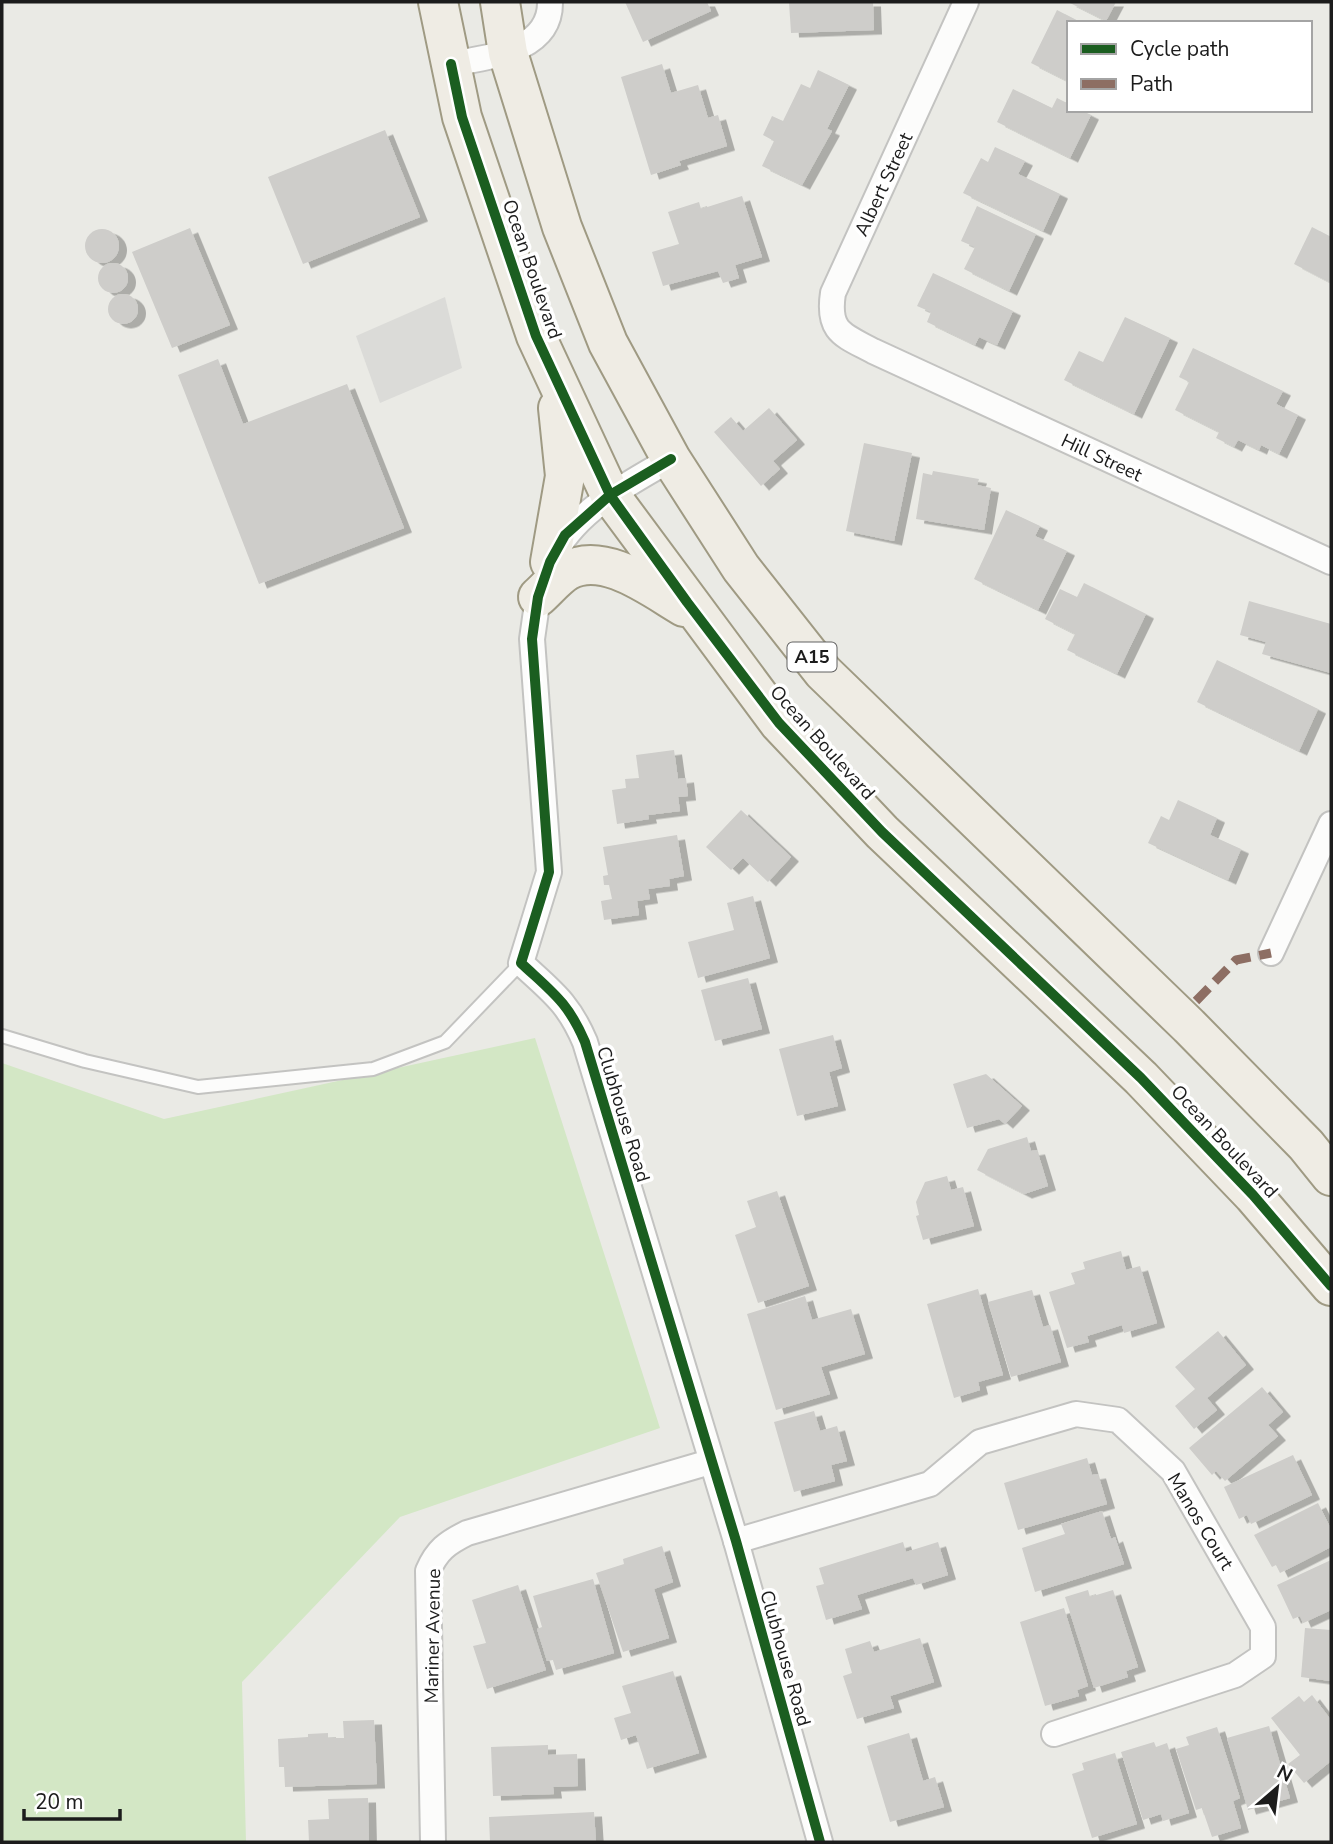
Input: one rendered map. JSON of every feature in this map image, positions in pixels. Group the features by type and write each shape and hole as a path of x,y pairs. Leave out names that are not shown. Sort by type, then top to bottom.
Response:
{"main road":[{"name":"Ocean Boulevard","path":"438,2 462,117 536,336 610,495 779,723 882,832 1141,1078 1253,1195 1331,1286"},
{"name":"A15","path":"500,2 508,53 562,227 603,330 671,459 741,568 823,672 1189,1026 1306,1145 1331,1176"},
{"path":"550,562 565,477 562,429 551,369"},
{"path":"538,597 568,570 597,565 625,572 698,615"}],"street":[{"path":"451,64 508,53 527,43 543,27 551,12 550,2"},
{"name":"Albert Street","path":"873,351 840,333 832,322 830,311 833,293 966,2"},
{"name":"Hill Street","path":"873,351 1331,562"},
{"path":"521,963 549,872 532,639 538,597 550,562 565,535 610,495 671,459"},
{"path":"1271,953 1331,824"},
{"name":"Clubhouse Road","path":"521,963 564,1002 575,1018 585,1042 736,1541 820,1842"},
{"name":"Manos Court","path":"736,1541 930,1484 980,1442 1076,1414 1118,1420 1173,1471 1263,1626 1263,1656 1234,1675 1054,1734"},
{"name":"Mariner Avenue","path":"433,1842 429,1571 435,1555 467,1533 710,1462"}],"lane":[{"path":"2,1036 85,1061 198,1087 373,1069 445,1042 521,963"}],"green space":[{"path":"535,1038 660,1428 400,1517 242,1682 246,1842 2,1842 2,1063 164,1119"}],"shaded area":[{"path":"445,297 462,368 380,403 356,336"}],"building":[{"path":"625,2 707,2 711,11 643,42"},
{"path":"789,2 873,2 874,30 791,33"},
{"path":"1068,2 1116,2 1106,21"},
{"path":"1057,10 1078,21 1067,21 1067,81 1031,63"},
{"path":"662,64 671,93 698,85 708,118 718,115 727,146 679,161 681,165 651,175 621,77"},
{"path":"818,70 849,85 827,129 832,131 802,185 762,166 774,141 763,135 772,116 783,121 801,84 810,88"},
{"path":"1013,89 1052,108 1057,98 1067,103 1067,112 1085,112 1091,115 1070,158 997,122"},
{"path":"385,130 420,217 303,264 268,177"},
{"path":"995,147 1025,161 1018,174 1060,194 1043,231 963,193 981,158 988,162"},
{"path":"742,196 762,257 735,265 739,278 723,283 718,271 663,286 652,252 679,244 668,212 699,202 701,209"},
{"path":"977,206 1036,234 1009,291 964,269 975,247 961,241"},
{"path":"1312,227 1331,237 1331,283 1294,264"},
{"path":"190,228 230,325 172,348 132,252"},
{"path":"102,229 114,234 119,246 114,258 102,263 90,258 85,246 90,234"},
{"path":"113,263 124,267 128,278 124,289 113,293 102,289 98,278 102,267"},
{"path":"933,273 1013,311 997,345 979,337 975,345 927,322 931,312 917,306"},
{"path":"123,294 134,298 138,309 134,320 123,324 112,320 108,309 112,298"},
{"path":"1125,317 1170,338 1134,414 1064,380 1079,351 1103,362"},
{"path":"1193,348 1283,391 1276,404 1298,415 1279,454 1261,445 1259,450 1238,440 1234,447 1216,438 1219,432 1175,410 1189,382 1179,377"},
{"path":"218,359 243,424 347,384 404,528 259,584 178,375"},
{"path":"769,408 797,440 773,461 780,469 761,486 714,432 731,417 743,431"},
{"path":"864,443 912,453 894,541 846,531"},
{"path":"933,471 979,479 977,485 991,488 984,530 916,519 923,473 932,475"},
{"path":"1006,510 1040,526 1035,536 1067,551 1038,610 974,579"},
{"path":"1084,583 1146,614 1117,674 1067,650 1075,634 1045,619 1060,589 1077,597"},
{"path":"1249,601 1331,624 1331,673 1262,654 1266,642 1240,635"},
{"path":"1217,660 1318,709 1299,751 1197,702"},
{"path":"674,750 678,779 686,778 688,796 678,797 680,811 648,815 649,819 617,824 612,790 626,788 625,779 639,778 636,755"},
{"path":"1178,800 1217,818 1210,835 1241,849 1228,880 1148,843 1161,816 1169,820"},
{"path":"741,810 791,857 768,882 743,858 731,870 706,847"},
{"path":"677,835 684,876 669,879 670,886 648,889 650,899 637,901 639,915 604,920 601,901 612,899 609,885 604,885 603,876 608,875 603,847"},
{"path":"753,896 770,958 698,978 688,942 734,930 727,903"},
{"path":"748,978 762,1029 715,1041 701,990"},
{"path":"833,1035 842,1068 829,1072 838,1106 797,1116 779,1049"},
{"path":"986,1074 1022,1106 1005,1124 999,1119 967,1128 953,1084"},
{"path":"1027,1137 1031,1151 1037,1150 1048,1186 1024,1194 977,1170 988,1149"},
{"path":"947,1176 951,1190 963,1187 974,1226 923,1240 916,1216 919,1215 916,1202 925,1182"},
{"path":"777,1191 809,1286 758,1303 735,1235 756,1227 747,1201"},
{"path":"1121,1251 1126,1270 1140,1266 1157,1323 1124,1333 1122,1325 1087,1336 1089,1342 1067,1348 1049,1292 1075,1284 1071,1273 1085,1269 1083,1262"},
{"path":"978,1289 1003,1375 978,1382 980,1390 954,1398 927,1304"},
{"path":"1032,1290 1043,1327 1050,1325 1061,1362 1011,1377 988,1302"},
{"path":"805,1296 812,1320 851,1309 865,1354 821,1367 830,1394 776,1410 747,1314"},
{"path":"1218,1331 1246,1365 1207,1398 1217,1410 1194,1429 1175,1406 1195,1389 1175,1367"},
{"path":"1262,1387 1283,1412 1268,1425 1278,1436 1225,1481 1216,1471 1212,1475 1189,1448"},
{"path":"814,1411 820,1431 837,1426 847,1461 831,1465 835,1481 794,1492 774,1422"},
{"path":"1293,1455 1312,1495 1251,1524 1247,1515 1239,1519 1224,1487"},
{"path":"1087,1458 1092,1475 1098,1474 1107,1504 1018,1530 1004,1483"},
{"path":"1318,1503 1331,1529 1331,1547 1280,1573 1276,1565 1272,1567 1254,1535"},
{"path":"1102,1511 1111,1539 1115,1537 1124,1564 1035,1592 1022,1548 1065,1534 1061,1524"},
{"path":"903,1542 906,1552 938,1542 948,1575 916,1585 913,1578 857,1595 862,1609 826,1620 816,1586 824,1584 819,1568"},
{"path":"662,1546 673,1582 654,1589 669,1638 623,1652 596,1573 624,1564 623,1559"},
{"path":"1331,1560 1331,1610 1303,1623 1300,1616 1293,1619 1277,1585"},
{"path":"593,1579 614,1653 556,1670 553,1660 547,1661 537,1629 542,1627 533,1596"},
{"path":"518,1585 546,1670 487,1689 473,1646 486,1643 472,1600"},
{"path":"1088,1590 1090,1597 1113,1590 1138,1667 1126,1671 1128,1677 1094,1688 1065,1597"},
{"path":"1064,1608 1088,1686 1077,1690 1079,1696 1045,1706 1020,1622"},
{"path":"1305,1628 1331,1630 1331,1681 1301,1677"},
{"path":"920,1638 934,1682 890,1696 894,1708 857,1719 843,1676 852,1673 845,1649 870,1641 874,1652"},
{"path":"673,1671 699,1753 647,1769 636,1735 621,1740 614,1718 631,1713 622,1686"},
{"path":"1312,1695 1331,1720 1331,1761 1304,1783 1288,1764 1300,1755 1271,1718 1299,1696 1304,1702"},
{"path":"374,1720 377,1784 285,1787 284,1767 279,1767 278,1739 328,1733 328,1738 344,1738 343,1721"},
{"path":"1269,1726 1290,1798 1248,1810 1227,1738"},
{"path":"1217,1727 1240,1798 1233,1801 1241,1828 1212,1837 1202,1808 1196,1810 1176,1749 1189,1745 1186,1737"},
{"path":"909,1733 923,1781 935,1777 944,1807 890,1822 867,1746"},
{"path":"1154,1742 1156,1747 1167,1743 1189,1813 1163,1821 1161,1814 1143,1820 1121,1752"},
{"path":"548,1745 548,1755 577,1754 578,1786 553,1787 554,1794 493,1796 491,1747"},
{"path":"1115,1753 1137,1824 1092,1838 1072,1774 1084,1770 1082,1763"},
{"path":"368,1798 369,1842 309,1842 308,1820 329,1819 328,1799"},
{"path":"594,1812 596,1842 490,1842 489,1817"}],"marked path":[{"path":"1196,1001 1236,960 1271,953"}],"cycle path":[{"path":"451,64 462,117 536,336 610,495 687,602 779,723 882,832 1141,1078 1253,1195 1331,1286"},
{"path":"671,459 610,495 565,535 550,562 538,597 532,639 549,872 521,963 565,1007 585,1042 736,1541 820,1842"}]}
